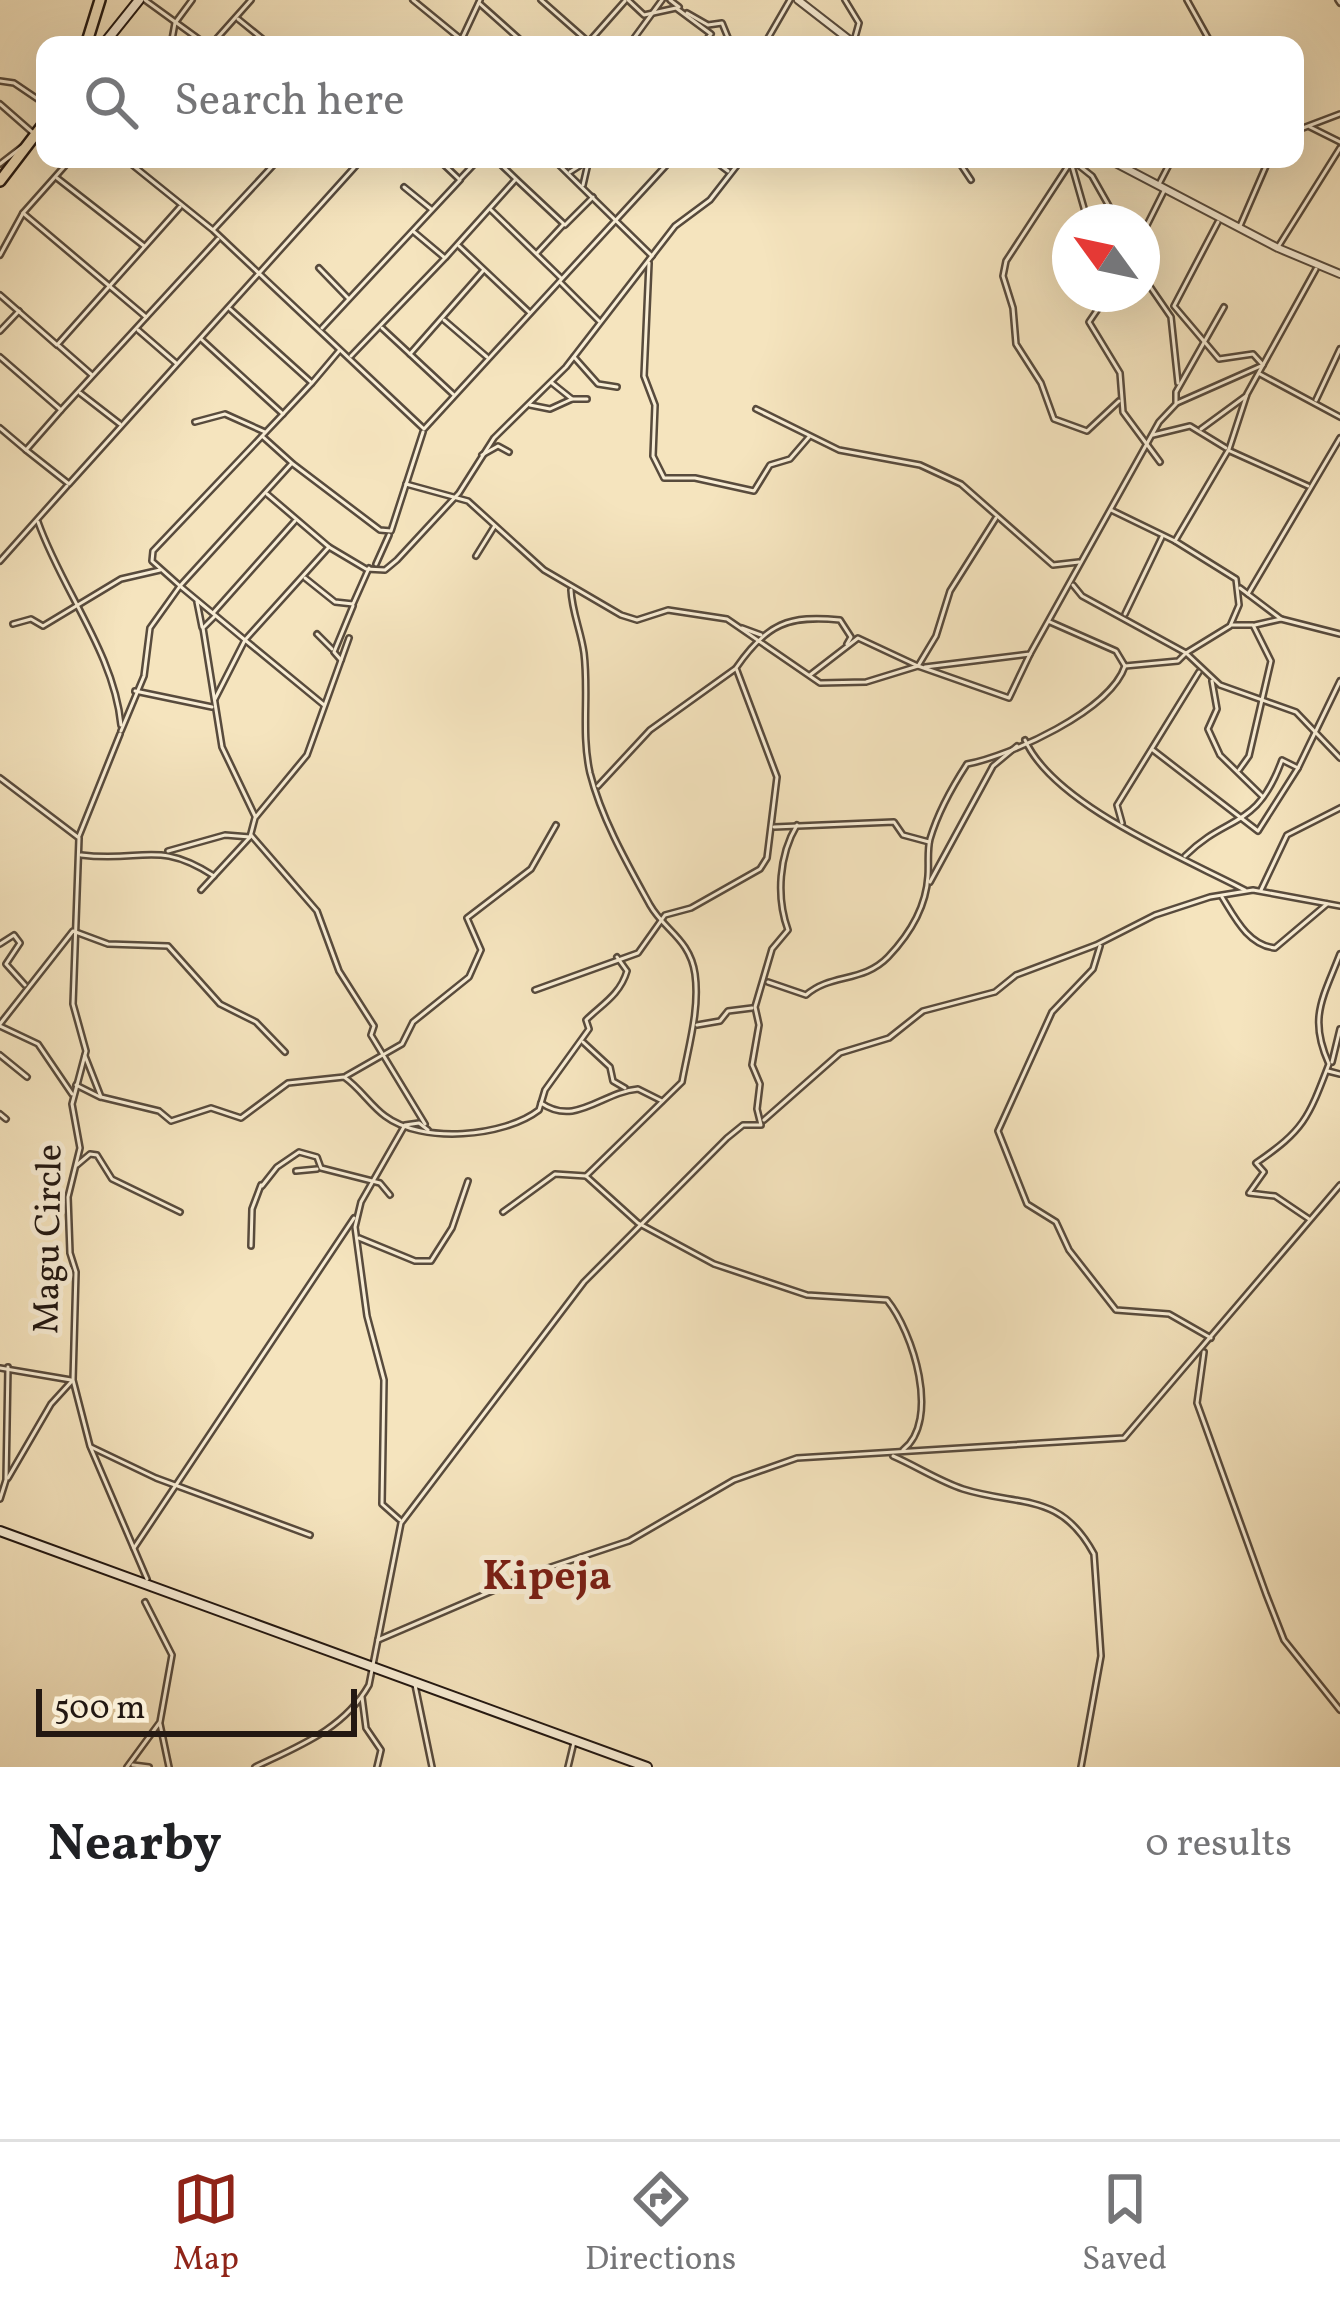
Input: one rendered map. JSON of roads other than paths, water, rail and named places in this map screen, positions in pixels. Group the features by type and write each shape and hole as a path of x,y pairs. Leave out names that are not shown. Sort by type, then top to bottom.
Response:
{"highway":[{"path":"89,36 99,2"},
{"path":"0,181 36,139"}],"main road":[{"path":"111,36 142,0"},
{"path":"0,1531 647,1767"}],"street":[{"path":"86,0 99,2"},
{"path":"142,0 195,36"},
{"path":"173,36 175,23 192,0"},
{"path":"218,36 250,0"},
{"path":"413,0 453,36"},
{"path":"542,0 580,36"},
{"path":"596,36 627,0 650,16"},
{"path":"636,36 662,0"},
{"path":"670,0 708,25 722,23 727,36"},
{"path":"770,36 794,0 844,36"},
{"path":"845,0 859,23 854,36"},
{"path":"1187,0 1207,36"},
{"path":"463,36 480,1 517,36"},
{"path":"650,16 676,8 710,36"},
{"path":"236,17 259,36"},
{"path":"0,81 14,83 36,98"},
{"path":"0,104 36,131"},
{"path":"1304,128 1340,113"},
{"path":"1278,248 1340,145 1308,126"},
{"path":"0,164 10,152 28,145"},
{"path":"0,255 22,212 64,168"},
{"path":"135,168 213,230 424,429"},
{"path":"213,230 271,168"},
{"path":"0,561 354,168"},
{"path":"447,168 460,180"},
{"path":"320,330 470,168"},
{"path":"504,168 564,224"},
{"path":"563,168 618,219 651,259 645,295 644,376 655,405 652,451 664,478 694,478 754,491 770,465 790,459 808,437"},
{"path":"568,173 576,168"},
{"path":"583,187 587,168"},
{"path":"334,650 391,531 424,429 664,168"},
{"path":"724,168 728,171"},
{"path":"267,494 329,547 385,569 455,498 480,456 574,356 675,226 710,200 732,168"},
{"path":"963,168 971,180"},
{"path":"1066,168 1006,261 1003,276 1013,308 1016,344 1041,383 1054,419 1087,431 1119,401"},
{"path":"1073,168 1083,204"},
{"path":"1082,168 1092,176 1108,204"},
{"path":"1125,168 1317,268 1340,273"},
{"path":"1155,204 1169,168"},
{"path":"1239,228 1264,168"},
{"path":"56,177 146,247"},
{"path":"350,358 516,179"},
{"path":"404,187 433,210"},
{"path":"534,255 593,197"},
{"path":"58,345 181,206"},
{"path":"490,208 596,312 599,322"},
{"path":"22,212 148,318"},
{"path":"1220,218 1174,306 1219,359 1253,354 1263,365"},
{"path":"414,231 445,258"},
{"path":"26,450 219,238"},
{"path":"457,245 530,313"},
{"path":"319,268 349,300"},
{"path":"1175,541 1228,450 1246,396 1317,268"},
{"path":"410,354 483,271"},
{"path":"628,287 645,295"},
{"path":"0,295 93,376"},
{"path":"809,676 847,644 863,639 921,667 1009,698 1147,444 1176,404 1179,387 1171,317 1160,301"},
{"path":"227,307 312,383"},
{"path":"1179,387 1224,307"},
{"path":"0,331 19,311"},
{"path":"596,312 607,313"},
{"path":"1096,312 1089,322 1120,373 1119,401 1160,462"},
{"path":"443,319 488,358"},
{"path":"380,326 454,395"},
{"path":"136,329 176,364"},
{"path":"200,338 283,414"},
{"path":"326,706 152,561 153,551 340,350"},
{"path":"1315,401 1340,350"},
{"path":"574,356 598,384 617,387"},
{"path":"0,357 61,410"},
{"path":"1176,404 1263,365"},
{"path":"1258,374 1340,417"},
{"path":"550,381 572,399"},
{"path":"79,391 121,426"},
{"path":"1199,430 1246,396"},
{"path":"527,404 550,409 572,399 587,399"},
{"path":"756,409 839,450 920,465 961,484 1054,565 1082,563"},
{"path":"195,422 226,414 264,434 292,463 380,530 391,531"},
{"path":"1152,436 1190,426 1228,450 1310,486"},
{"path":"0,428 69,484"},
{"path":"1248,594 1340,438"},
{"path":"480,456 498,446 509,452"},
{"path":"101,1097 73,1004 79,838 144,676 150,628 180,586 292,463"},
{"path":"406,484 468,501 571,588 638,620 668,610 766,634"},
{"path":"1111,510 1175,541 1236,579 1239,587 1281,619 1340,634"},
{"path":"921,667 950,591 997,516"},
{"path":"203,628 296,520"},
{"path":"38,521 74,608 117,687 121,731"},
{"path":"476,556 495,526"},
{"path":"1125,618 1126,604 1162,536"},
{"path":"214,704 245,640 329,547"},
{"path":"13,624 31,619 43,626 121,579 161,569"},
{"path":"304,577 335,602 353,604"},
{"path":"1072,583 1082,596 1186,653 1212,680 1296,712 1340,758"},
{"path":"1230,626 1239,587"},
{"path":"571,588 584,653 583,734 596,787 624,845 627,868 684,944 696,977 695,1026 682,1057 682,1082 586,1176"},
{"path":"197,602 222,747 255,818"},
{"path":"596,787 650,730 736,668 757,640 792,617 818,615 847,625 847,644"},
{"path":"1125,666 1178,661 1230,626 1281,619"},
{"path":"1049,621 1116,651 1125,666"},
{"path":"1239,770 1249,756 1259,695 1271,661 1253,625"},
{"path":"740,627 820,683 866,682 921,667 1030,654"},
{"path":"317,634 341,660"},
{"path":"201,890 250,836 255,818 307,755 350,638"},
{"path":"926,889 929,842 940,809 967,764 989,761 1099,704 1125,666"},
{"path":"535,990 638,953 664,918 753,875 767,858 777,777 736,668"},
{"path":"1123,825 1117,806 1201,670"},
{"path":"1212,680 1217,709 1208,729 1220,755 1263,797"},
{"path":"1153,750 1260,830 1298,768 1340,681"},
{"path":"135,691 214,704"},
{"path":"1025,740 1050,778 1123,825 1247,891"},
{"path":"766,980 806,995 820,982 856,979 891,954 910,932 926,889 993,766 1025,740"},
{"path":"1184,857 1197,840 1246,821 1281,761 1298,768"},
{"path":"0,778 79,838"},
{"path":"1260,892 1287,835 1340,808"},
{"path":"772,828 894,821 904,835 929,842"},
{"path":"74,1084 171,1120 211,1108 242,1118 287,1083 344,1077 402,1044 413,1022 469,977 482,950 467,918 521,879 556,825"},
{"path":"763,1121 757,1109 760,1084 752,1065 759,1025 755,1007 772,949 788,930 782,883 788,842 797,825"},
{"path":"78,855 108,858 166,852 225,835 250,836 317,911 339,971 374,1026 371,1035 381,1057 430,1131"},
{"path":"166,852 215,877"},
{"path":"256,1767 315,1738 356,1708 371,1669 401,1523 584,1282 638,1223 743,1125 763,1121 840,1053 889,1038 923,1011 974,1000 1016,975 1101,943 1156,915 1247,891 1340,906"},
{"path":"1221,895 1241,929 1266,947 1275,947 1327,904"},
{"path":"72,1096 38,1044 0,1025 73,931"},
{"path":"73,931 108,944 168,946 220,1004 256,1022 271,1043 285,1052"},
{"path":"0,944 14,935 20,943 6,964 27,986"},
{"path":"1101,943 1093,969 1052,1012 998,1131 1027,1204 1056,1222 1069,1250 1116,1310 1169,1315 1212,1339"},
{"path":"1330,1062 1315,1033 1340,954"},
{"path":"344,1077 386,1117 430,1131 497,1127 531,1116 589,1030 586,1020 600,1012 624,981 627,971 617,958"},
{"path":"695,1026 720,1022 728,1011 755,1007"},
{"path":"1310,1220 1275,1196 1249,1193 1264,1172 1256,1163 1294,1138 1330,1062 1340,1029"},
{"path":"583,1040 613,1070 613,1082 628,1090 649,1092 663,1102"},
{"path":"0,1055 27,1077"},
{"name":"Magu Circle","path":"85,1055 72,1096 80,1148 68,1197 70,1253 76,1272 73,1380 90,1446 149,1586"},
{"path":"1330,1062 1340,1061"},
{"path":"1326,1070 1340,1074"},
{"path":"541,1102 554,1112 575,1113 628,1090"},
{"path":"0,1114 6,1119"},
{"path":"134,1549 358,1212 405,1125"},
{"path":"250,1246 252,1209 277,1167 299,1152 317,1157 321,1168"},
{"path":"76,1166 90,1154 97,1155 112,1179 180,1212"},
{"path":"296,1171 321,1168 374,1182 390,1195"},
{"path":"503,1212 555,1174 586,1176 638,1223 714,1264 814,1297 887,1300 905,1322 923,1394 909,1448 896,1454"},
{"path":"359,1238 415,1261 431,1261 452,1228 468,1181"},
{"path":"378,1640 539,1570 649,1532 734,1480 797,1458 1124,1438 1340,1185"},
{"path":"358,1212 367,1316 384,1380 382,1504 401,1523"},
{"path":"1204,1348 1197,1403 1266,1594 1284,1640 1340,1710"},
{"path":"6,1480 8,1367"},
{"path":"0,1368 73,1380"},
{"path":"0,1499 6,1480 51,1404 73,1380"},
{"path":"90,1446 310,1534"},
{"path":"883,1454 956,1487 1042,1502 1087,1541 1094,1554 1101,1656 1081,1767"},
{"path":"145,1602 172,1655 160,1722 166,1766"},
{"path":"415,1683 433,1767"},
{"path":"362,1696 366,1728 381,1750 377,1767"},
{"path":"130,1766 160,1722"},
{"path":"568,1767 575,1740"},
{"path":"130,1766 149,1767"}],"district":[{"name":"Kipeja","path":"547,1578"}]}
